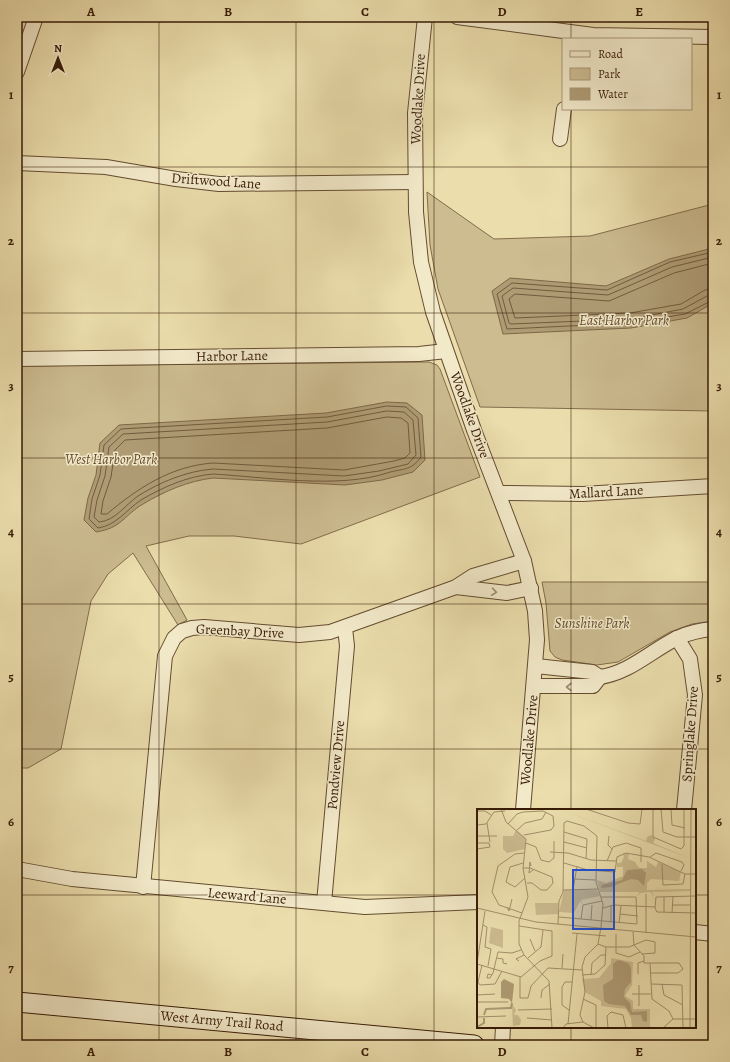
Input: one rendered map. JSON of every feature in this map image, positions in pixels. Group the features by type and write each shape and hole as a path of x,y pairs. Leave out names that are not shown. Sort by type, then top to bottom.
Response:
{"main road":[{"name":"West Army Trail Road","path":"17,1002 474,1045"}],"street":[{"path":"17,72 36,17"},
{"name":"Woodlake Drive","path":"425,17 416,113 415,182 417,229 423,273 433,312 446,352 475,432 500,493 524,561 531,588 536,620 536,666 523,809"},
{"path":"457,17 573,36 713,37"},
{"path":"560,139 564,110"},
{"name":"Driftwood Lane","path":"17,163 106,167 176,179 218,184 415,182"},
{"name":"Harbor Lane","path":"17,359 419,354 446,352"},
{"name":"Mallard Lane","path":"500,493 583,494 713,486"},
{"name":"Greenbay Drive","path":"143,887 165,656 174,638 182,631 204,626 299,635 314,634 345,628 456,587 473,576 524,561"},
{"name":"Greenbay Drive","path":"456,587 507,594 531,588"},
{"name":"Pondview Drive","path":"324,903 347,646 345,628"},
{"path":"534,686 593,686 600,678 626,669 677,638 699,631 713,629"},
{"name":"Springlake Drive","path":"677,638 690,659 695,695 684,809"},
{"path":"536,666 592,672 600,678"},
{"name":"Leeward Lane","path":"17,869 72,879 143,887 365,907 477,902"},
{"path":"696,932 713,934"},
{"path":"502,1045 503,1028"}],"green space":[{"name":"East Harbor Park","path":"427,192 494,239 590,236 713,204 713,411 480,407 438,289 430,245"},
{"name":"West Harbor Park","path":"429,362 437,365 440,369 480,477 301,544 234,536 189,536 146,546 187,620 178,625 133,553 108,574 91,601 61,749 28,768 17,768 17,366"},
{"name":"Sunshine Park","path":"542,582 713,582 713,621 692,624 670,632 618,662 597,665 562,660 555,657 550,651 546,603"}],"water":[{"path":"713,248 713,303 687,318 631,328 503,334 492,291 510,278 606,286 669,259"},
{"path":"387,402 407,403 422,415 425,460 413,472 382,480 345,485 213,478 204,479 177,487 143,504 112,528 96,532 84,520 88,498 96,475 100,443 119,425 326,413"}]}
